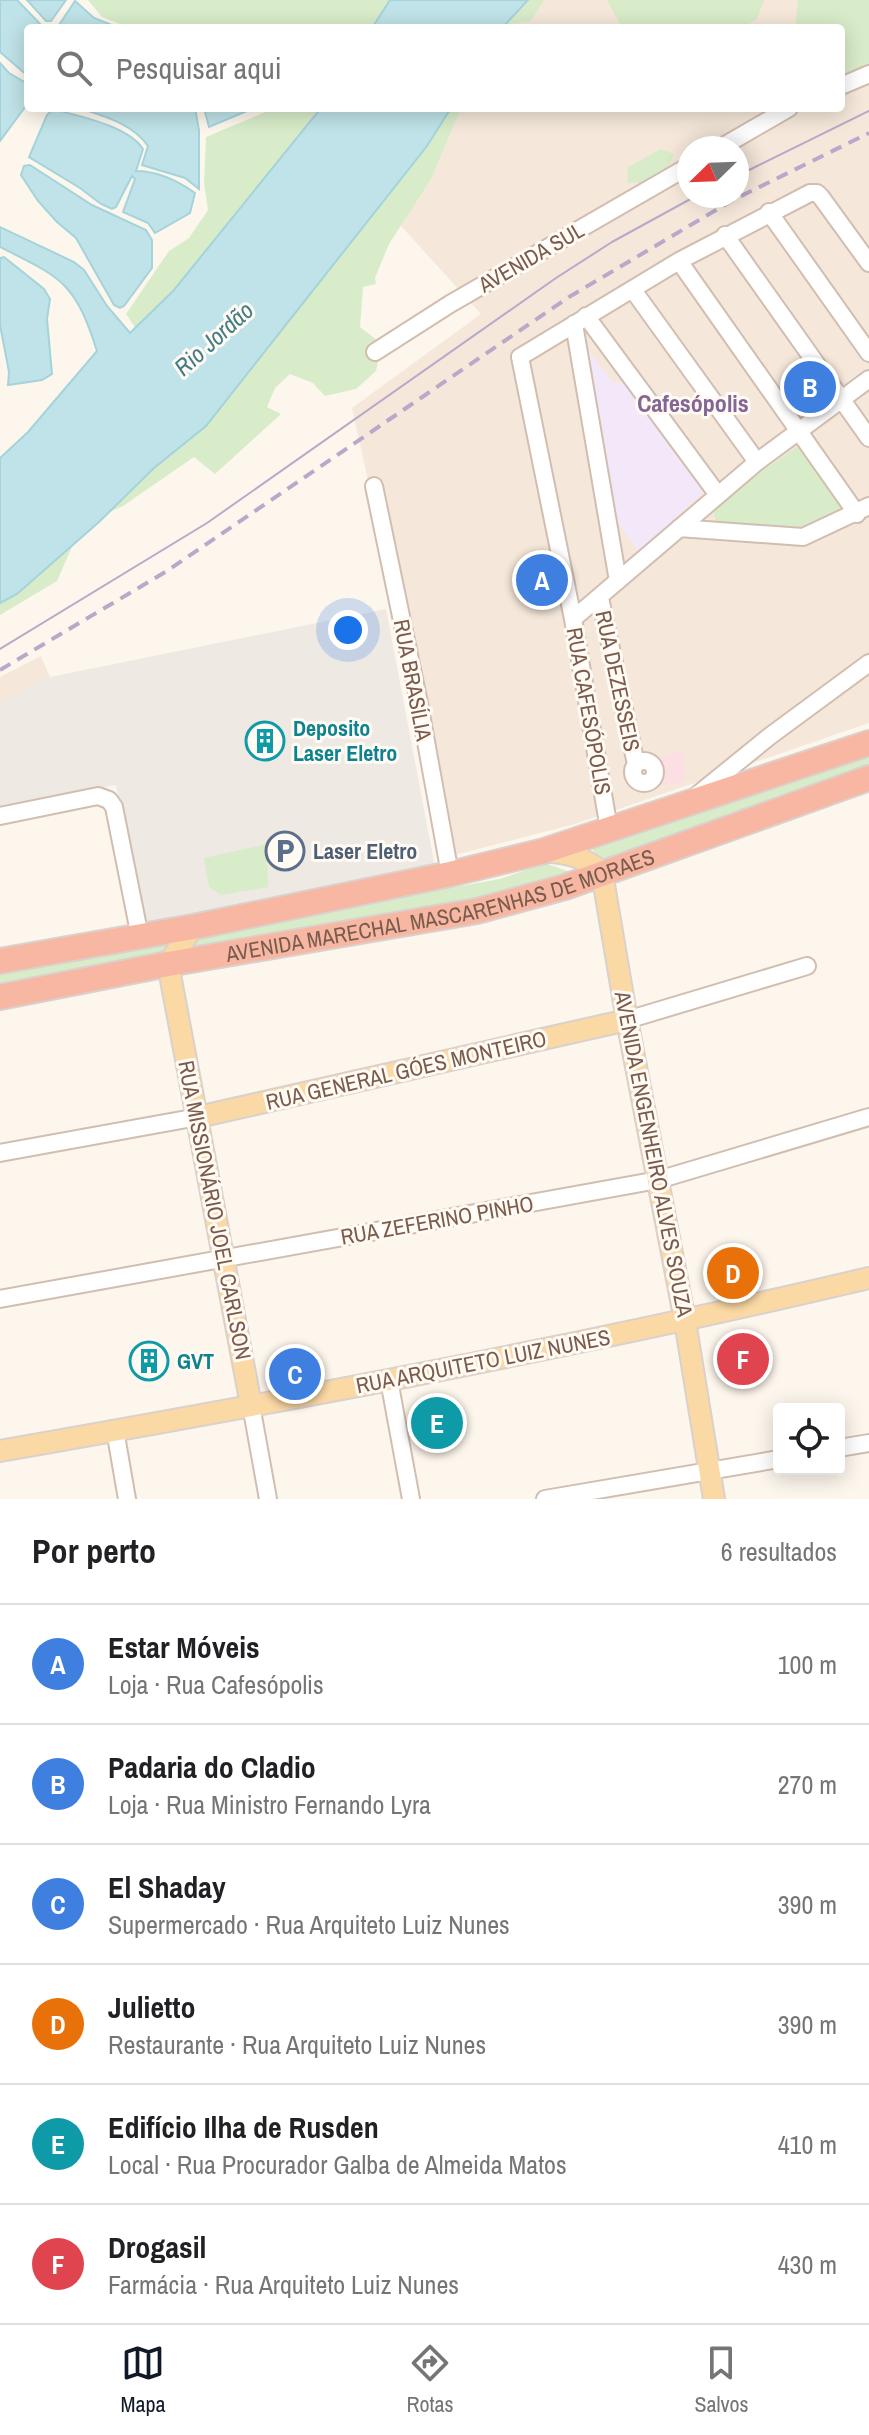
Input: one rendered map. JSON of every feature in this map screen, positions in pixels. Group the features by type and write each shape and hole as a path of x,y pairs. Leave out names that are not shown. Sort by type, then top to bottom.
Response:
{"highway":[{"name":"AVENIDA MARECHAL MASCARENHAS DE MORAES","path":"0,961 193,927 450,874 544,851 869,743"},
{"name":"AVENIDA MARECHAL MASCARENHAS DE MORAES","path":"0,997 168,964 477,911 565,887 869,778"}],"main road":[{"path":"544,851 583,859 602,873"},
{"name":"AVENIDA ENGENHEIRO ALVES SOUZA","path":"602,873 685,1321 714,1499"},
{"path":"168,964 193,927"},
{"name":"RUA MISSIONÁRIO JOEL CARLSON","path":"168,964 251,1405"},
{"name":"RUA GENERAL GÓES MONTEIRO","path":"198,1117 627,1020"},
{"name":"RUA ARQUITETO LUIZ NUNES","path":"0,1451 389,1380 685,1321 869,1278"}],"street":[{"path":"845,84 869,74"},
{"path":"741,136 782,112"},
{"name":"AVENIDA SUL","path":"375,352 450,304 677,173"},
{"path":"580,320 725,235 810,193 821,197 869,263"},
{"path":"769,212 869,353"},
{"path":"725,235 869,438"},
{"path":"679,261 799,431 863,510 798,538 679,528"},
{"path":"633,290 757,462"},
{"path":"580,320 718,495"},
{"path":"580,320 618,581"},
{"name":"RUA CAFESÓPOLIS","path":"580,320 520,359 573,619 609,829"},
{"path":"573,619 757,462 869,379"},
{"name":"RUA BRASÍLIA","path":"374,486 436,781 450,874"},
{"name":"RUA DEZESSEIS","path":"600,598 636,764"},
{"path":"685,805 770,736 869,663"},
{"path":"0,816 98,796 109,800 114,807 140,937"},
{"name":"RUA GENERAL GÓES MONTEIRO","path":"627,1020 807,966"},
{"name":"RUA GENERAL GÓES MONTEIRO","path":"0,1153 198,1117"},
{"name":"RUA ZEFERINO PINHO","path":"0,1299 658,1180 869,1117"},
{"path":"389,1380 411,1499"},
{"name":"RUA MISSIONÁRIO JOEL CARLSON","path":"251,1405 268,1499"},
{"path":"115,1430 127,1499"},
{"path":"845,1447 869,1443"},
{"path":"545,1499 773,1460"}],"shaded area":[{"path":"528,0 869,0 869,723 575,824 451,856 352,408 481,314 381,204 448,112 845,112 845,24 506,24"},
{"path":"587,348 612,382 626,384 705,491 639,552 616,520 584,350"},
{"path":"386,609 435,867 144,927 116,785 0,806 0,703 50,677"},
{"path":"41,656 50,677 0,703 0,677"},
{"path":"683,750 685,781 661,786 658,758"}],"green space":[{"path":"88,0 390,0 375,24 120,24 102,17"},
{"path":"502,0 544,0 531,21 484,24"},
{"path":"607,0 764,0 757,19 748,24 620,24"},
{"path":"798,0 869,0 869,66 849,82 845,82 845,24 795,24"},
{"path":"265,112 318,112 174,290 136,329 126,314 169,251 189,238 208,210 204,183 206,137"},
{"path":"424,112 459,112 431,179 389,244 375,278 376,284 363,287 360,327 382,344 376,371 356,389 325,396 313,383 290,374 275,388 267,407 281,414 215,474 194,457 123,506 82,524 57,581 0,615 0,574"},
{"path":"661,149 674,154 661,174 646,183 627,183 628,167"},
{"path":"801,444 848,506 807,534 720,525 714,513 721,500"},
{"path":"869,750 869,771 599,863 591,845"},
{"path":"267,844 268,887 221,895 209,887 204,858"},
{"path":"545,863 570,872 535,887 445,909 187,952 202,932 500,879"},
{"path":"181,940 168,957 0,988 0,972"}],"water":[{"path":"0,0 17,0 40,24 24,24 24,73 0,52"},
{"path":"27,0 66,0 51,21 46,21"},
{"path":"390,0 528,0 506,24 375,24"},
{"path":"75,1 94,18 109,24 60,24"},
{"path":"0,63 24,82 24,108 0,141"},
{"path":"50,112 64,112 102,123 126,134 143,149 136,171 167,178 195,193 190,213 155,233 148,223 123,212 135,179 132,176 112,209 29,157"},
{"path":"92,112 196,112 199,130 199,189 185,178 142,165 148,146 142,138"},
{"path":"205,112 245,112 209,127"},
{"name":"Rio Jordão","path":"318,112 448,112 427,146 206,426 154,468 99,522 17,594 0,603 0,458 28,432 97,351 73,296 52,275 0,247 0,227 74,262 84,270 107,306 130,333 174,290"},
{"path":"30,165 92,205 146,230 152,240 152,268 124,306 114,305 76,238 38,201 21,175 24,166"},
{"path":"4,257 44,289 50,299 47,319 52,374 42,380 8,385 9,372 0,325 0,258"}],"tram line":[{"path":"749,170 869,111"},
{"path":"0,649 207,523 556,278 612,242 677,206"}],"railway":[{"path":"0,670 167,571 569,297 733,200 869,133"}],"place":[{"name":"Padaria do Cladio","path":"810,387"},
{"name":"Estar Móveis","path":"542,580"},
{"name":"Deposito Laser Eletro","path":"265,741"},
{"name":"Laser Eletro","path":"285,851"},
{"name":"Julietto","path":"733,1273"},
{"name":"Drogasil","path":"743,1359"},
{"name":"GVT","path":"149,1361"},
{"name":"El Shaday","path":"295,1374"},
{"name":"Edifício Ilha de Rusden","path":"437,1423"}],"district":[{"name":"Cafesópolis","path":"693,404"}]}
